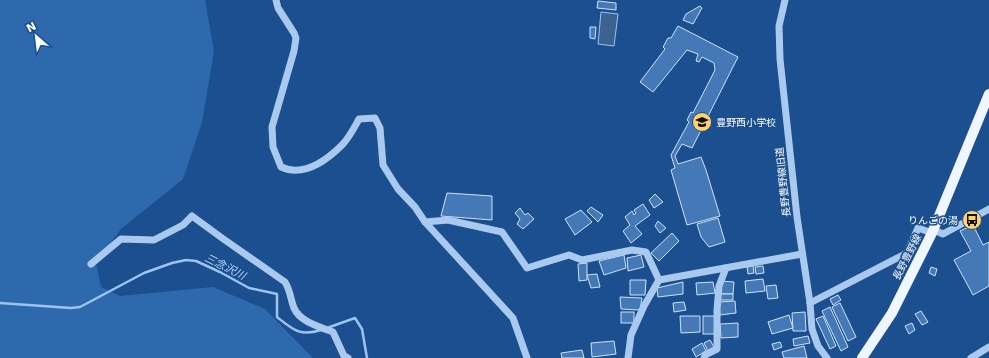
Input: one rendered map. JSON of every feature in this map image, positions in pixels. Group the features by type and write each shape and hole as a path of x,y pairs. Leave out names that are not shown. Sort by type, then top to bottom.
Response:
{"main road":[{"name":"長野豊野線","path":"862,358 892,313 933,232 989,94"}],"street":[{"path":"276,0 278,8 294,32 296,38 294,51 272,127 273,147 281,167 298,171 318,164 342,145 359,119 375,118 380,128 383,165 398,189 415,207 425,222 513,318 527,358"},
{"name":"長野豊野線旧道","path":"785,0 779,26 780,59 797,217 810,302 812,330 818,346 827,358"},
{"path":"810,302 907,254 918,228 943,234 989,209"},
{"path":"91,264 121,239 154,240 182,225 192,216 285,282 290,290 294,310 307,321 333,332 344,356 348,358"},
{"path":"425,222 448,220 502,232 528,268 569,255 582,260 632,250 646,252 659,280"},
{"path":"628,358 631,335 644,306 659,280 802,254"},
{"path":"704,358 705,355 717,349 717,310 719,286 726,268"},
{"path":"971,358 989,347"}],"shaded area":[{"path":"0,0 205,0 214,51 202,122 183,179 121,229 96,263 101,287 120,296 213,287 265,309 312,358 0,358"},
{"path":"601,12 618,14 614,46 598,44"}],"building":[{"path":"598,1 616,3 616,10 597,8"},
{"path":"700,6 702,8 693,24 683,20 686,14"},
{"path":"678,26 738,57 692,148 682,144 675,156 678,164 701,157 720,216 687,225 671,170 675,168 671,155 689,122 687,120 691,112 693,113 715,70 714,63 702,57 699,62 696,61 698,54 687,50 653,92 640,82 665,49 663,47 668,38 671,38"},
{"path":"590,27 596,27 595,39 590,38"},
{"path":"447,193 492,196 492,220 441,216"},
{"path":"655,194 663,202 654,208 649,200"},
{"path":"643,204 650,215 635,226 642,234 631,243 623,231 630,225 625,217 632,211 634,215 636,213 634,210"},
{"path":"591,207 603,215 598,222 587,211"},
{"path":"520,208 525,215 528,213 534,219 523,229 517,224 520,219 515,213"},
{"path":"581,210 592,222 575,235 565,219"},
{"path":"718,218 725,242 709,247 701,237 697,224"},
{"path":"658,221 666,228 660,233 655,226"},
{"path":"973,225 983,245 989,242 989,286 973,295 954,260 971,251 960,231"},
{"path":"672,233 679,241 659,261 651,253"},
{"path":"624,255 626,268 604,275 599,261"},
{"path":"641,255 644,267 628,271 627,258"},
{"path":"587,263 587,280 579,281 578,264"},
{"path":"753,266 754,273 748,274 747,267"},
{"path":"763,266 764,273 756,274 755,267"},
{"path":"931,267 937,269 935,276 929,273"},
{"path":"597,274 600,287 591,288 587,275"},
{"path":"763,279 765,291 746,293 745,281"},
{"path":"630,280 646,280 645,295 630,295"},
{"path":"721,281 734,282 733,294 721,294"},
{"path":"683,282 683,294 658,297 657,288"},
{"path":"713,282 715,293 697,295 696,283"},
{"path":"776,285 778,298 768,299 766,286"},
{"path":"721,294 733,294 733,300 720,300"},
{"path":"838,295 841,300 833,305 830,299"},
{"path":"620,297 642,298 640,310 621,309"},
{"path":"735,301 736,313 720,315 719,302"},
{"path":"684,302 686,310 674,312 673,303"},
{"path":"840,303 856,337 848,341 832,307"},
{"path":"830,307 848,347 841,351 822,311"},
{"path":"921,311 928,322 922,325 915,314"},
{"path":"621,312 634,312 634,323 621,323"},
{"path":"805,312 806,331 793,331 792,313"},
{"path":"789,315 793,328 772,334 768,322"},
{"path":"680,316 700,316 700,332 681,333"},
{"path":"703,316 715,316 715,334 703,334"},
{"path":"823,316 836,346 830,349 816,319"},
{"path":"738,323 738,337 721,338 720,324"},
{"path":"912,323 915,330 909,334 905,326"},
{"path":"808,336 810,343 794,346 793,339"},
{"path":"710,340 714,347 708,351 704,343"},
{"path":"614,341 616,354 592,357 591,343"},
{"path":"780,342 782,347 774,350 772,344"},
{"path":"702,343 706,351 696,357 692,349"},
{"path":"804,346 807,358 784,358 782,352"},
{"path":"582,350 584,358 562,358 561,353"}],"waterway":[{"name":"三念沢川","path":"0,303 71,308 80,307 144,273 172,263 186,260 196,261 249,288 277,294 277,317 297,331 307,333 321,330"},
{"name":"三念沢川","path":"327,328 355,318 362,329 367,358"}],"place":[{"name":"豊野西小学校","path":"702,122"},
{"name":"りんごの湯","path":"972,220"}]}
